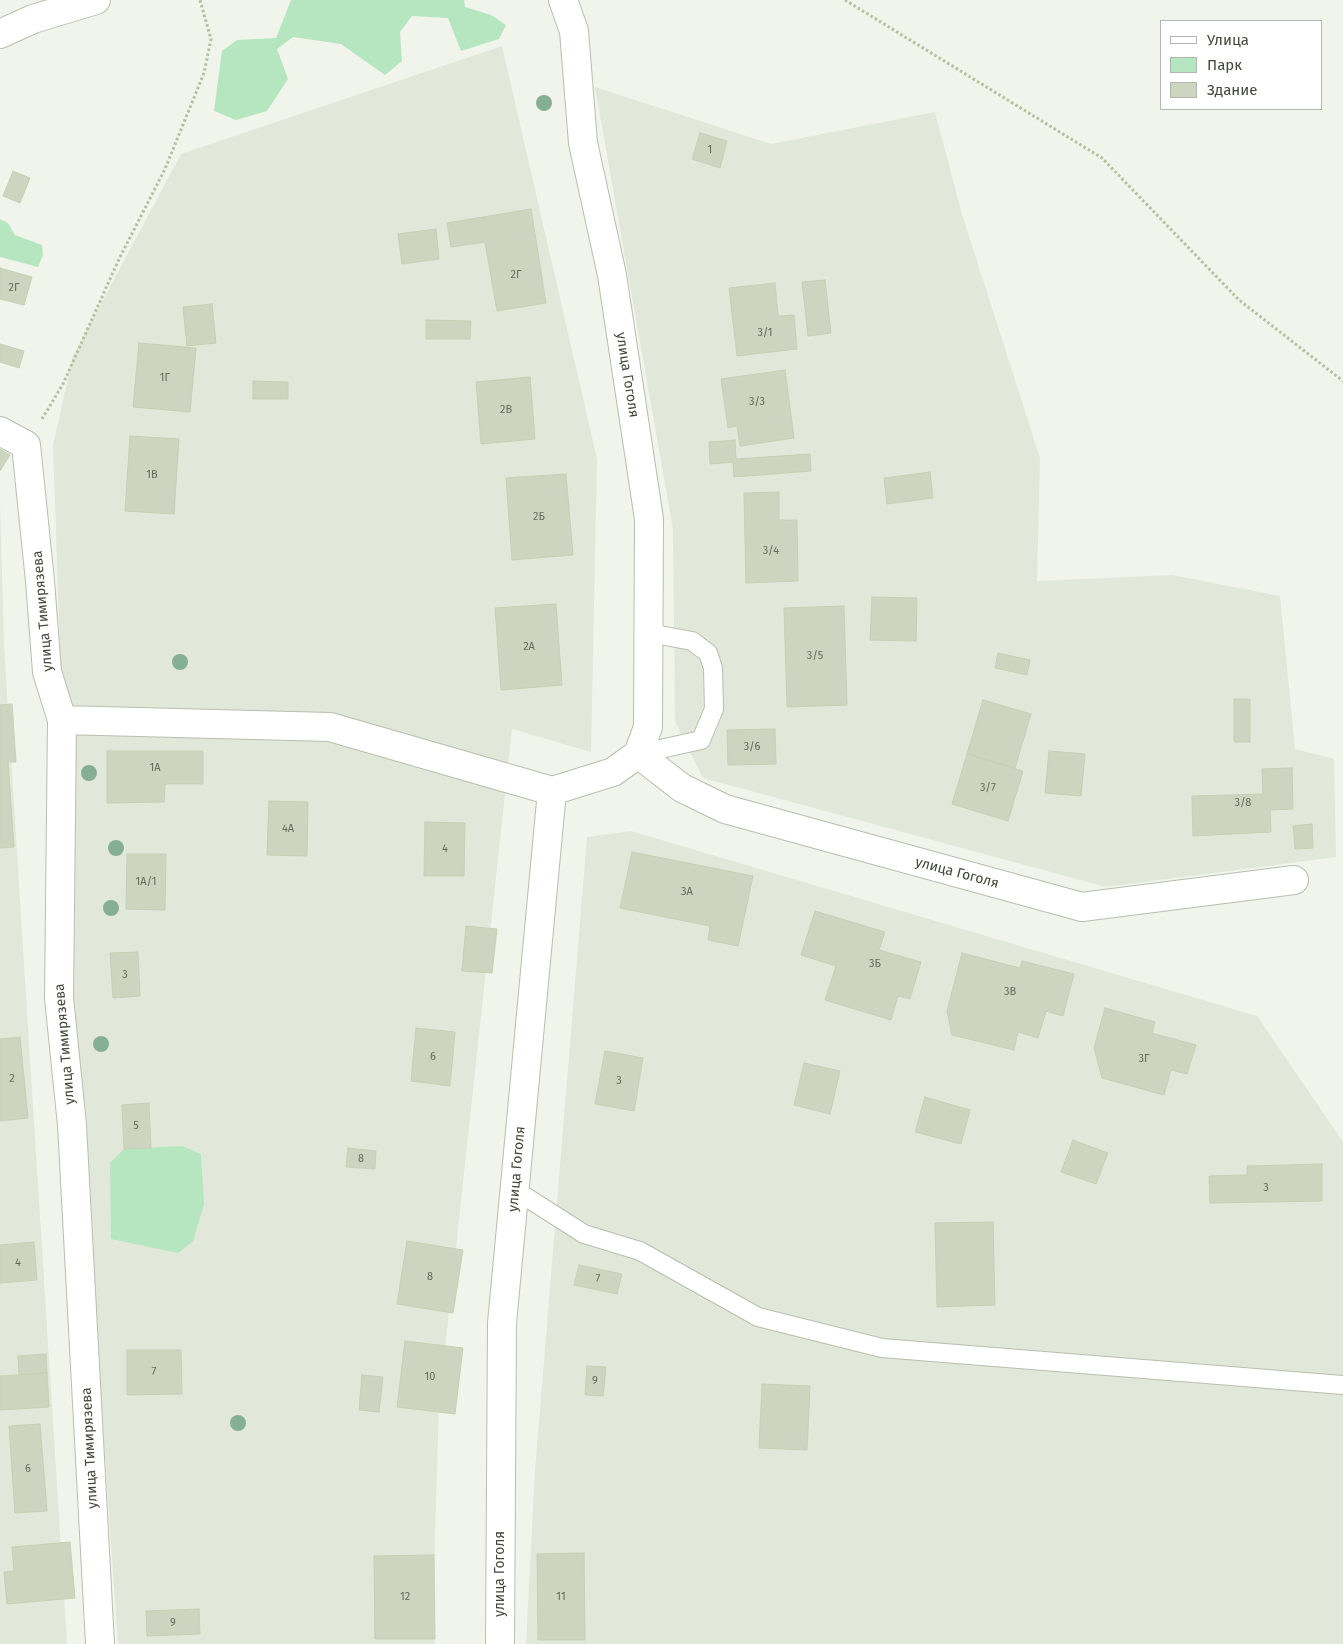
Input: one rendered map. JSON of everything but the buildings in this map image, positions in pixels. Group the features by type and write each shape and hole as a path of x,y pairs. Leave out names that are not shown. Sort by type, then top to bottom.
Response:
{"street":[{"path":"0,34 33,19 96,0"},
{"name":"улица Гоголя","path":"564,0 574,31 583,143 612,275 649,519 648,727 638,754 682,788 725,809 1082,907 1294,880"},
{"path":"0,431 26,445"},
{"name":"улица Тимирязева","path":"26,445 47,672 62,720 59,998 72,1125 100,1644"},
{"path":"62,720 330,727 552,791 613,772 638,754"},
{"name":"улица Гоголя","path":"500,1644 502,1323 552,791"}],"lane":[{"path":"638,754 701,740 714,709 713,668 708,652 692,641 648,633"},
{"path":"515,1190 584,1234 640,1251 758,1318 882,1348 1343,1385"}],"path":[{"path":"26,445 63,384 119,259 165,169 204,73 211,39 200,0"},
{"path":"846,0 1102,158 1239,300 1343,381"}],"shaded area":[{"path":"502,46 597,459 591,752 512,729 445,1349 440,1370 433,1599 435,1644 118,1644 70,952 53,445 73,356 181,154"},
{"path":"595,87 771,144 935,112 961,211 1040,458 1037,581 1172,575 1280,596 1295,749 1334,759 1336,857 1106,887 703,778 675,722 673,529"},
{"path":"0,502 4,647 67,1644 0,1644"},
{"path":"631,831 1257,1016 1343,1142 1343,1644 526,1644 535,1470 587,837"}],"green space":[{"path":"291,0 464,0 465,7 491,15 506,25 499,39 461,51 448,18 412,16 400,32 402,61 385,75 341,44 293,37 277,49 288,79 267,111 236,120 214,111 222,51 237,40 276,38"},
{"path":"0,219 8,223 15,235 42,245 43,255 38,267 0,257"},
{"path":"182,1146 201,1154 204,1204 193,1241 178,1253 111,1239 110,1163 124,1149"}]}
